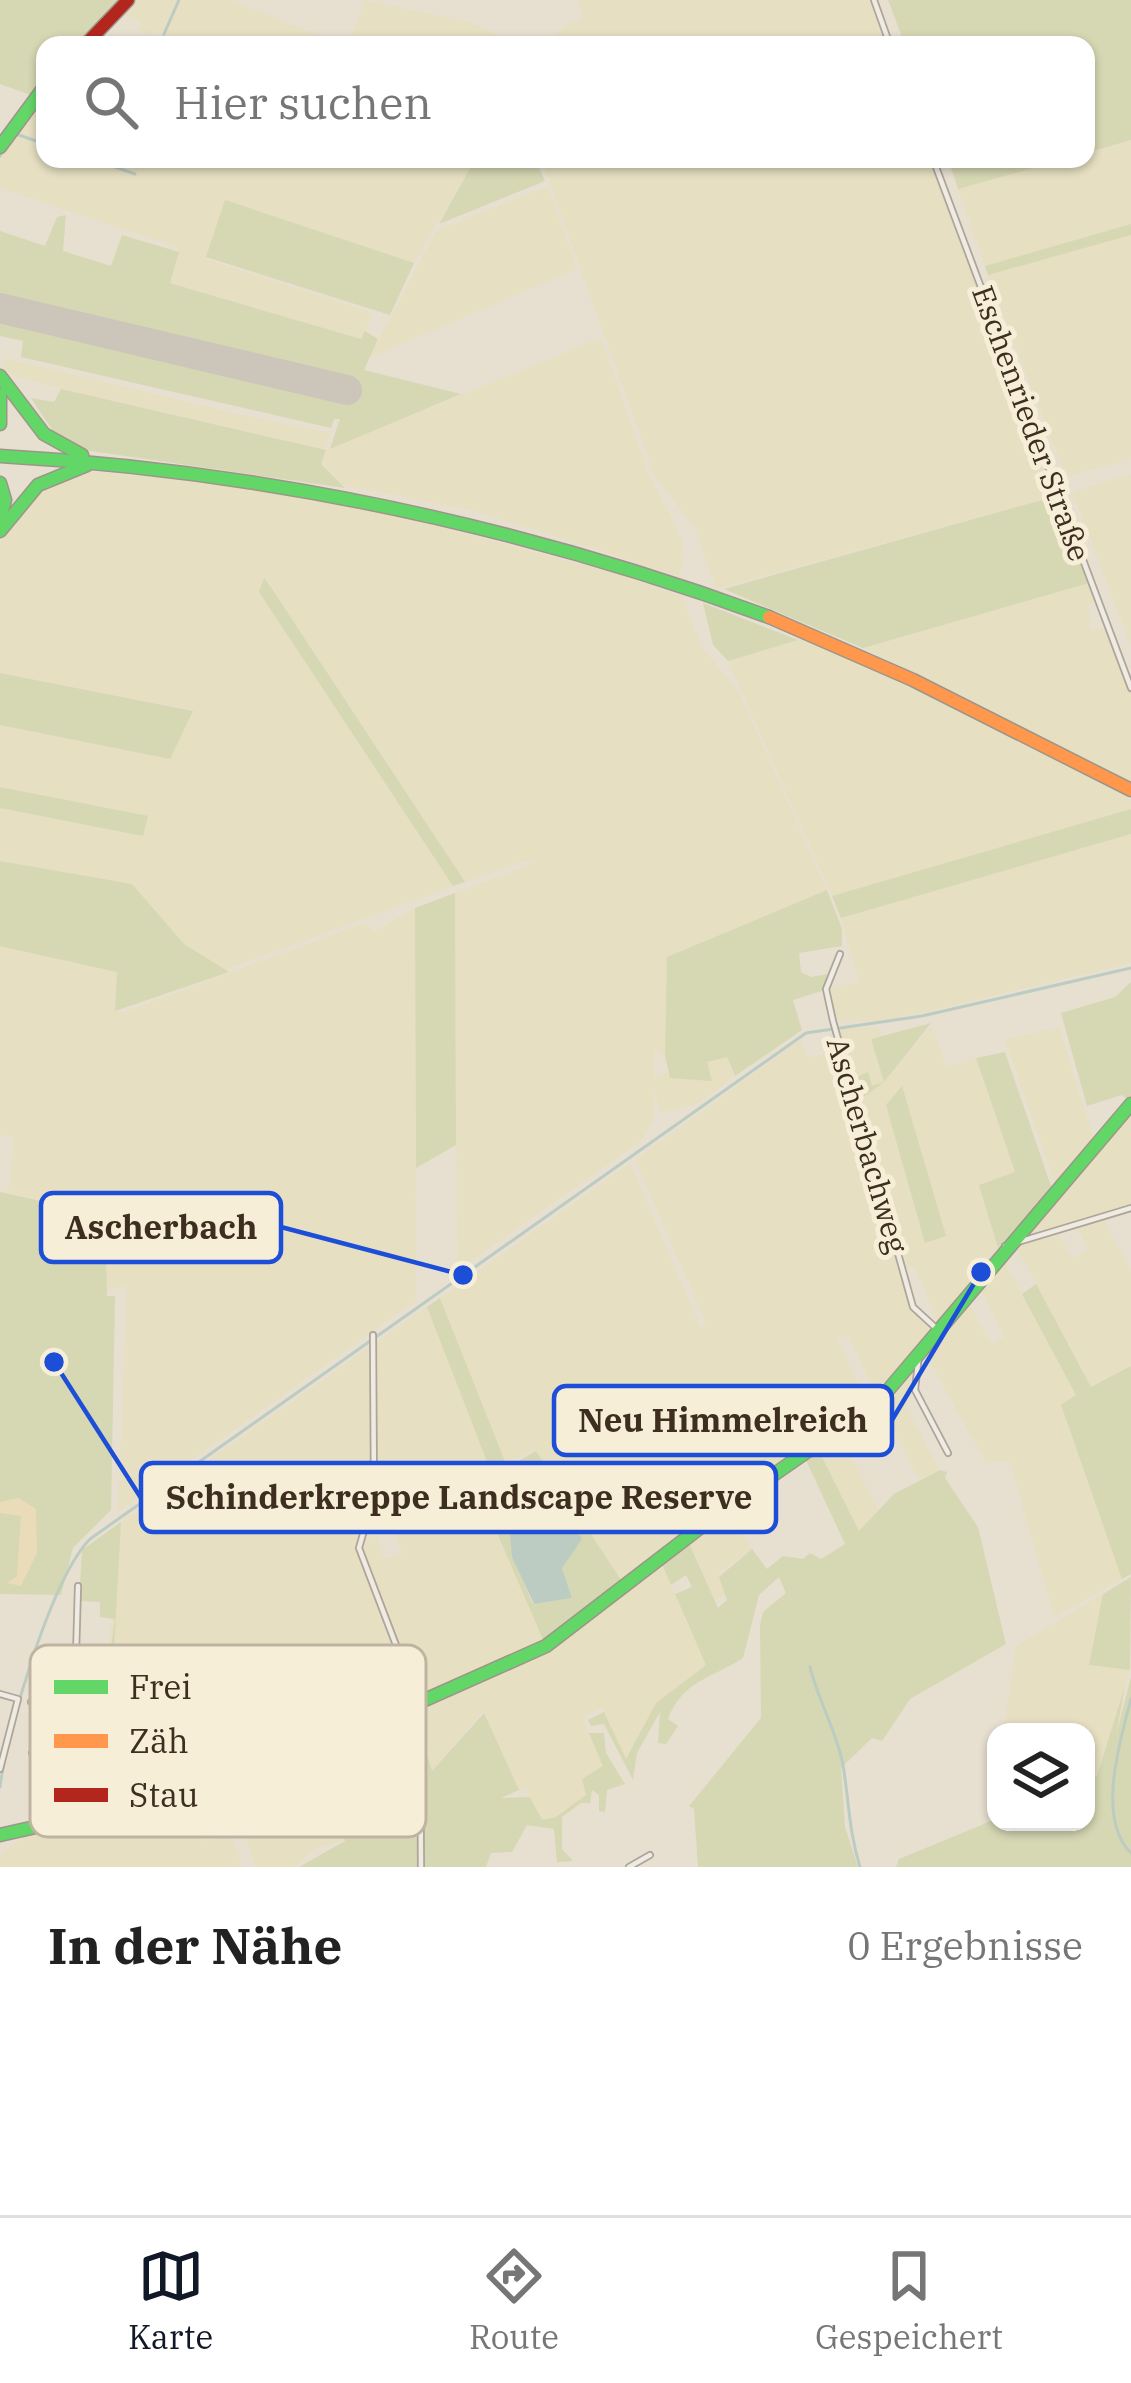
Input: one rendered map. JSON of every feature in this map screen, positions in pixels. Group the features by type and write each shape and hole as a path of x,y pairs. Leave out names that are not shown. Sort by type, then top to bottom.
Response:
{"main road":[{"path":"94,36 128,0"},
{"path":"0,147 36,98"},
{"path":"0,376 57,444 106,462"},
{"path":"0,394 0,424"},
{"path":"0,456 106,462 358,498 490,528 622,566 844,649 1131,790"},
{"path":"0,531 47,478 106,462"},
{"path":"0,483 5,500 0,519"},
{"path":"426,1702 546,1646 623,1584 878,1402 1005,1246 1131,1104"},
{"path":"0,1835 30,1827"}],"street":[{"path":"874,0 887,36"},
{"name":"Eschenrieder Straße","path":"936,168 1131,688"},
{"name":"Ascherbachweg","path":"840,954 826,989 835,1028 914,1306 937,1329"},
{"path":"1005,1246 1131,1208"},
{"path":"373,1338 374,1495 359,1548 396,1645"},
{"path":"919,1354 915,1390 948,1453"},
{"path":"76,1645 79,1586"},
{"path":"0,1694 18,1699 0,1769"},
{"path":"421,1837 421,1867"},
{"path":"628,1867 650,1855"}],"shaded area":[{"path":"131,0 231,0 321,36 165,36 156,29 152,36 138,30 141,22 119,13"},
{"path":"365,0 472,23 497,36 351,36"},
{"path":"578,0 869,0 883,36 555,36 583,19"},
{"path":"36,105 36,168 470,168 414,263 225,201 206,259 373,313 361,339 169,282 179,248 0,188 0,159"},
{"path":"1131,140 1131,224 985,266 958,189 1033,168 1095,168 1095,150"},
{"path":"544,168 932,168 1056,496 716,589 696,530 654,475"},
{"path":"548,186 577,269 369,358 436,231"},
{"path":"1131,235 1131,459 1066,477 988,275"},
{"path":"601,338 649,474 680,534 684,557 679,576 474,511 343,485 321,464 326,450"},
{"path":"5,358 331,433 323,449 61,389 15,376 3,368"},
{"path":"86,471 247,486 360,506 622,575 682,597 702,647 739,692 827,890 667,957 665,1056 654,1050 654,1077 664,1073 712,1080 707,1062 727,1056 734,1077 697,1104 660,1113 654,1088 654,1121 641,1141 457,1271 455,893 537,862 524,861 465,882 272,589 259,593 453,886 225,970 184,944 132,884 0,861 0,808 142,835 147,816 0,787 0,725 170,759 192,710 0,673 0,543 41,493"},
{"path":"1131,474 1131,646 1072,492"},
{"path":"1089,583 1096,602 1089,605 1090,630 1107,629 1131,692 1131,782 863,648"},
{"path":"804,638 937,696 1091,774 1131,799 1131,809 832,896 728,661"},
{"path":"1131,834 1131,963 926,1012 876,1021 833,1021 828,988 859,982 841,918"},
{"path":"415,908 416,1301 118,1512 127,1286 106,1291 106,1214 8,1193 14,1137 0,1135 0,946 117,972 115,1010 124,1012 364,923 374,932"},
{"path":"932,1026 946,1067 976,1058 1015,1173 980,1185 998,1248 979,1272 974,1259 978,1274 938,1323 915,1266 904,1268 858,1101 879,1085 872,1086 867,1073 852,1079 836,1029 877,1027 882,1036 871,1038 884,1081"},
{"path":"1059,1027 1094,1140 1055,1184 1005,1040"},
{"path":"800,1040 808,1058 838,1050 911,1306 933,1330 877,1397 848,1336 837,1340 868,1404 621,1580 534,1449 506,1464 440,1298 630,1163 701,1328 706,1323 635,1160"},
{"path":"1131,1107 1131,1205 1009,1244"},
{"path":"1103,1218 1131,1272 1131,1366 1092,1388 1016,1246 1059,1235 1072,1258 1088,1250 1077,1228"},
{"path":"1001,1255 1077,1396 1061,1406 1122,1579 1054,1617 1010,1462 986,1463 924,1351 966,1299 991,1344 1004,1337 978,1283"},
{"path":"427,1307 491,1472 376,1531 375,1343"},
{"path":"371,1346 370,1506 357,1550 391,1645 110,1645 121,1522"},
{"path":"915,1363 906,1408 940,1470 919,1479 879,1403"},
{"path":"839,1432 879,1512 859,1531 817,1447"},
{"path":"499,1472 512,1503 490,1515 544,1642 518,1659 426,1696 426,1645 399,1645 364,1559 363,1540 376,1535 385,1559 402,1553 393,1527"},
{"path":"533,1489 557,1502 582,1539 562,1568 572,1598 534,1604 512,1557 509,1523 519,1492"},
{"path":"727,1508 752,1549 718,1573 726,1595 714,1600 687,1539"},
{"path":"660,1559 706,1665 656,1703 625,1760 602,1708 583,1717 603,1766 587,1795 556,1817 542,1820 526,1789 519,1790 483,1711 431,1772 426,1708 550,1645"},
{"path":"1103,1594 1089,1665 1130,1670 1097,1777 1095,1723 1004,1723 1016,1646"},
{"path":"30,1833 30,1837 203,1837 205,1842 231,1837 242,1867 0,1867 0,1854"},
{"path":"245,1837 345,1840 314,1849 296,1867 256,1867"}],"green space":[{"path":"0,0 123,0 89,36 36,36 33,96 0,84"},
{"path":"888,0 1131,0 1131,140 1095,150 1095,36 902,36"},
{"path":"470,168 539,168 545,181 439,224"},
{"path":"951,168 1033,168 958,189"},
{"path":"225,200 414,263 390,315 206,257"},
{"path":"66,215 63,251 111,266 122,235 179,252 170,283 361,339 365,331 378,339 364,370 461,394 330,449 340,419 334,419 331,428 21,357 23,341 0,336 0,231 45,246 57,217"},
{"path":"1131,224 1131,235 988,275 985,266"},
{"path":"61,389 326,450 321,464 345,488 77,449 59,440 31,398 54,402"},
{"path":"1056,496 1089,583 863,648 724,589"},
{"path":"264,578 465,882 453,886 259,592"},
{"path":"703,603 798,640 728,661 713,645"},
{"path":"0,673 193,711 170,759 0,725"},
{"path":"0,787 148,816 143,836 0,808"},
{"path":"1131,809 1131,834 841,918 832,896"},
{"path":"0,861 132,884 184,944 229,972 115,1011 117,972 0,946"},
{"path":"827,890 842,929 842,946 799,953 801,972 811,977 828,974 825,990 793,1000 802,1030 735,1076 727,1057 707,1062 712,1081 670,1078 665,1056 667,957"},
{"path":"455,893 456,1145 416,1168 415,908"},
{"path":"1131,982 1131,1102 1122,1095 1087,1106 1061,1013 1115,997"},
{"path":"931,1023 884,1082 871,1039"},
{"path":"1005,1052 1052,1189 998,1248 979,1185 1015,1172 976,1058"},
{"path":"868,1072 872,1086 884,1082 858,1101 852,1079"},
{"path":"902,1086 946,1236 925,1243 886,1105"},
{"path":"0,1192 105,1215 107,1296 115,1296 111,1510 73,1548 61,1595 0,1594"},
{"path":"1036,1284 1091,1387 1131,1366 1131,1574 1122,1579 1061,1405 1076,1395 1022,1294"},
{"path":"440,1298 506,1464 491,1472 427,1307"},
{"path":"817,1447 859,1531 894,1494 940,1470 947,1472 945,1478 978,1527 1006,1644 910,1699 882,1741 872,1738 841,1768 845,1827 858,1867 698,1867 694,1809 689,1806 761,1718 760,1625 763,1612 786,1593 779,1577 759,1595 743,1658 682,1696 668,1719 678,1726 666,1744 658,1743 660,1712 637,1753 633,1780 604,1724 591,1726 588,1720 604,1712 626,1759 656,1703 706,1665 675,1594 692,1587 686,1575 671,1585 660,1559 687,1539 718,1608 727,1600 719,1577 752,1549 767,1569 783,1556 803,1559 810,1553 821,1559 845,1544 804,1456"},
{"path":"536,1451 621,1580 544,1642 489,1514 512,1502 499,1472","holes":["517,1506 568,1554 562,1569 572,1598 533,1604 511,1544"]},
{"path":"121,1522 114,1645 115,1619 100,1617 100,1602 79,1601 82,1550"},
{"path":"1131,1577 1130,1670 1089,1665 1103,1594"},
{"path":"1131,1677 1131,1867 896,1867 899,1859 987,1823 987,1831 1095,1831 1095,1776 1125,1686 1116,1735"},
{"path":"484,1713 519,1790 501,1798 530,1797 542,1820 556,1817 586,1795 582,1779 603,1766 589,1733 604,1733 606,1753 625,1784 607,1790 605,1812 599,1811 599,1795 592,1790 590,1803 581,1803 562,1817 562,1849 573,1861 557,1862 554,1829 527,1825 512,1852 491,1853 486,1867 423,1867 426,1750 432,1771"},
{"path":"344,1837 420,1837 420,1867 299,1867 345,1841"}],"sand":[{"path":"19,1498 36,1509 37,1553 21,1586 7,1583 17,1576 21,1516 0,1513 0,1502"}],"waterway":[{"path":"164,34 179,0"},
{"path":"13,133 36,141"},
{"path":"0,156 5,146"},
{"path":"118,168 135,174"},
{"path":"38,1645 60,1587 90,1539 806,1033 922,1016 1131,968"},
{"path":"0,1787 30,1667"},
{"path":"810,1667 840,1753 860,1867"},
{"path":"1131,1699 1117,1757 1113,1800 1120,1838 1131,1853"}],"runway":[{"path":"0,308 347,390"}],"traffic: fast":[{"path":"0,147 36,98"},
{"path":"0,376 44,434 82,455"},
{"path":"0,394 0,424"},
{"path":"0,456 197,475 390,508 581,555 769,617"},
{"path":"0,531 38,485 87,465"},
{"path":"0,483 5,500 0,519"},
{"path":"426,1699 546,1646 723,1510 878,1402 1131,1104"},
{"path":"0,1835 30,1828"}],"traffic: slow":[{"path":"769,617 913,680 1131,790"}],"traffic: jam":[{"path":"94,36 128,0"}],"place":[{"name":"Neu Himmelreich","path":"981,1272"},
{"name":"Ascherbach","path":"463,1275"},
{"name":"Schinderkreppe Landscape Reserve","path":"54,1362"}]}
